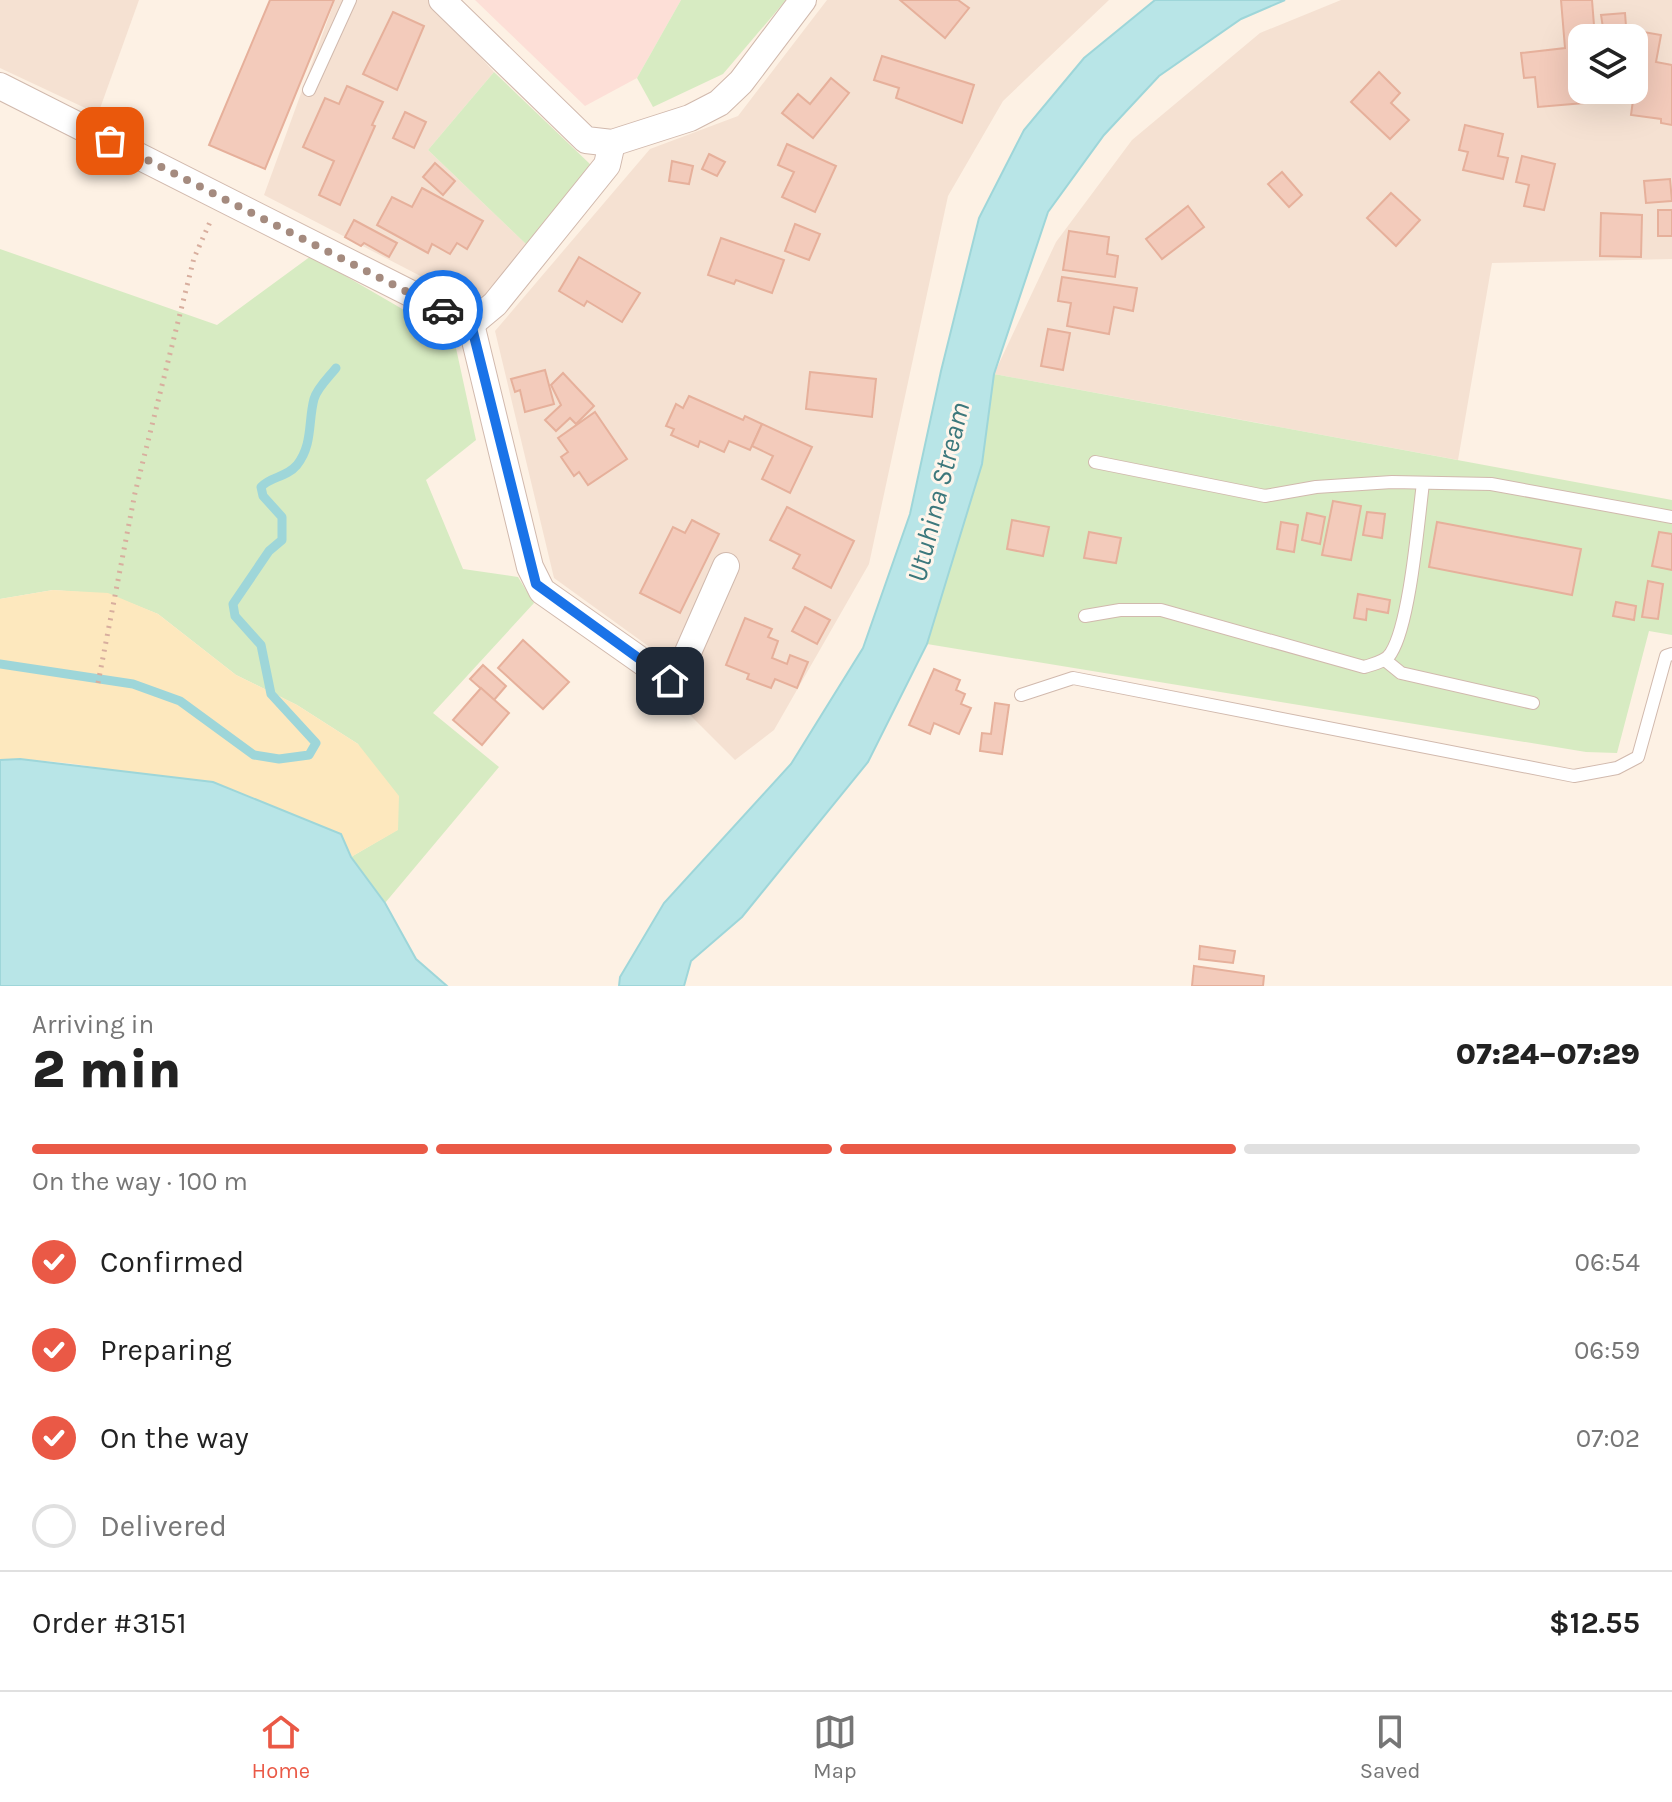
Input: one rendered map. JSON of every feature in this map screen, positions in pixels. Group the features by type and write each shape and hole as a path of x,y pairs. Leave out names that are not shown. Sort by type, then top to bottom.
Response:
{"street":[{"path":"442,0 586,140 612,143 690,118 719,103 741,82 803,0"},
{"path":"0,86 471,324 536,584 670,681 681,668 726,566"},
{"path":"471,324 495,304 607,165 612,143"}],"lane":[{"path":"309,90 350,0"},
{"path":"1095,462 1265,496 1316,487 1491,484 1672,517"},
{"path":"1085,616 1120,610 1161,610 1364,667 1385,660 1392,653 1399,633 1410,582 1423,483"},
{"path":"1021,695 1073,678 1574,776 1617,768 1638,757 1666,656 1672,654"},
{"path":"1385,660 1401,673 1533,703"}],"path":[{"path":"98,683 135,493 194,258 221,197"}],"shaded area":[{"path":"0,0 139,0 98,114 0,68"},
{"path":"335,0 428,0 494,72 428,150 529,247 483,299 463,298 264,195"},
{"path":"475,0 681,0 637,78 585,106"},
{"path":"827,0 1109,0 1003,101 948,196 869,564 774,730 735,760 681,706 698,682 554,578 495,331 650,149 738,116"},
{"path":"1341,0 1672,0 1672,259 1492,263 1458,460 994,374 1056,242 1132,140 1260,33"}],"green space":[{"path":"681,0 786,0 723,74 653,107 637,78"},
{"path":"494,72 591,165 529,247 428,150"},
{"path":"0,249 217,325 311,256 454,339 476,440 426,480 463,569 518,577 534,603 433,713 499,767 385,903 351,857 397,830 358,744 297,705 236,675 158,614 108,594 53,590 0,599"},
{"path":"994,374 1672,500 1672,635 1649,631 1617,753 1586,752 927,644 982,464"}],"sand":[{"path":"53,590 108,593 158,614 236,675 297,705 358,744 399,796 398,830 351,857 340,834 199,791 80,765 0,760 0,599"}],"water":[{"name":"Utuhina Stream","path":"1155,0 1285,0 1241,19 1159,76 1104,135 1048,212 994,374 982,464 927,644 868,762 742,917 691,961 684,986 619,986 620,977 664,903 791,764 863,648 910,514 979,218 1024,130 1084,58"},
{"path":"20,759 213,782 341,834 351,857 385,903 416,959 447,986 0,986 0,760"}],"building":[{"path":"270,0 334,0 265,169 209,145"},
{"path":"900,0 958,0 969,8 945,38"},
{"path":"1561,0 1592,0 1594,24 1568,24 1568,104 1572,104 1538,107 1535,77 1524,78 1521,53 1565,48"},
{"path":"393,12 424,26 397,90 363,74"},
{"path":"1625,13 1626,24 1602,24 1601,15"},
{"path":"1648,33 1661,35 1656,62 1672,65 1672,125 1661,123 1661,119 1631,115 1632,104 1648,104"},
{"path":"882,56 974,85 962,123 896,98 899,88 874,80"},
{"path":"1379,72 1400,93 1391,103 1409,120 1390,139 1351,102"},
{"path":"831,78 849,93 813,138 782,113 798,94 810,104"},
{"path":"347,86 383,102 340,205 319,195 334,161 303,147 325,98 339,104"},
{"path":"405,112 426,122 414,148 393,138"},
{"path":"1465,125 1503,134 1498,156 1508,158 1503,179 1463,170 1468,152 1459,150"},
{"path":"787,144 836,166 815,212 782,197 794,172 778,165"},
{"path":"709,154 725,162 717,176 702,169"},
{"path":"1522,156 1555,164 1544,210 1524,206 1529,185 1516,182"},
{"path":"672,161 693,166 689,184 669,181"},
{"path":"435,163 455,181 443,195 423,177"},
{"path":"1282,172 1302,195 1289,207 1268,184"},
{"path":"1670,179 1672,201 1646,203 1644,181"},
{"path":"422,188 483,221 467,249 457,243 450,254 432,244 428,253 377,225 392,197 412,207"},
{"path":"1391,193 1420,220 1396,246 1367,218"},
{"path":"1188,206 1204,227 1162,259 1146,239"},
{"path":"1658,210 1672,210 1672,236 1658,236"},
{"path":"1601,213 1642,215 1641,257 1600,256"},
{"path":"354,220 397,243 389,257 364,243 361,246 345,237"},
{"path":"795,224 820,234 809,260 785,251"},
{"path":"1069,231 1109,237 1107,254 1118,256 1115,277 1063,270"},
{"path":"721,238 784,260 772,293 736,280 734,284 708,275"},
{"path":"579,257 640,293 622,322 587,301 584,306 559,291"},
{"path":"1062,277 1137,288 1133,311 1114,307 1109,334 1067,326 1071,303 1058,301"},
{"path":"1048,329 1070,333 1063,370 1041,366"},
{"path":"545,370 554,404 525,412 520,390 515,392 511,379"},
{"path":"810,372 876,379 872,417 806,409"},
{"path":"563,373 594,406 576,424 570,418 556,431 545,420 561,405 551,385"},
{"path":"689,396 743,420 745,416 762,424 750,450 729,441 724,452 700,441 698,447 671,435 674,429 666,426 676,404 683,408"},
{"path":"595,412 627,459 588,485 579,472 574,476 561,457 568,452 558,438"},
{"path":"762,424 812,447 790,493 762,479 773,456 752,446"},
{"path":"1333,501 1361,506 1351,560 1322,555"},
{"path":"787,507 854,541 831,588 793,568 800,555 770,540"},
{"path":"1367,512 1385,514 1382,538 1363,535"},
{"path":"1307,513 1325,517 1320,544 1302,540"},
{"path":"692,520 719,534 680,613 640,593 673,527 685,533"},
{"path":"1012,520 1049,527 1043,556 1007,549"},
{"path":"1281,522 1298,525 1294,552 1277,549"},
{"path":"1437,522 1581,549 1572,595 1429,567"},
{"path":"1089,532 1121,538 1116,563 1084,558"},
{"path":"1659,532 1672,534 1672,570 1652,566"},
{"path":"1648,581 1663,584 1658,619 1642,617"},
{"path":"1358,594 1390,600 1388,613 1367,609 1366,620 1354,618"},
{"path":"1616,602 1636,606 1634,620 1613,616"},
{"path":"805,607 830,620 817,644 792,631"},
{"path":"745,618 772,629 768,637 778,641 772,658 787,664 790,655 808,662 797,688 775,679 771,688 747,679 749,674 726,665"},
{"path":"523,640 569,682 543,709 498,668"},
{"path":"483,665 506,686 494,700 470,679"},
{"path":"934,669 960,680 956,690 965,694 961,704 971,708 959,734 934,723 930,734 909,725"},
{"path":"481,688 509,713 482,745 453,720"},
{"path":"995,703 1009,705 1002,754 980,751 982,733 991,734"},
{"path":"1200,946 1235,951 1233,963 1199,959"},
{"path":"1194,966 1264,976 1263,986 1192,986"}],"waterway":[{"path":"0,664 133,684 180,701 254,755 279,759 309,755 316,743 271,694 261,645 235,616 233,604 269,551 282,540 282,517 263,496 261,487 297,465 306,449 316,395 336,368"}],"way so far":[{"path":"110,141 443,310"}],"route":[{"path":"443,310 471,324 536,584 670,681"}]}
